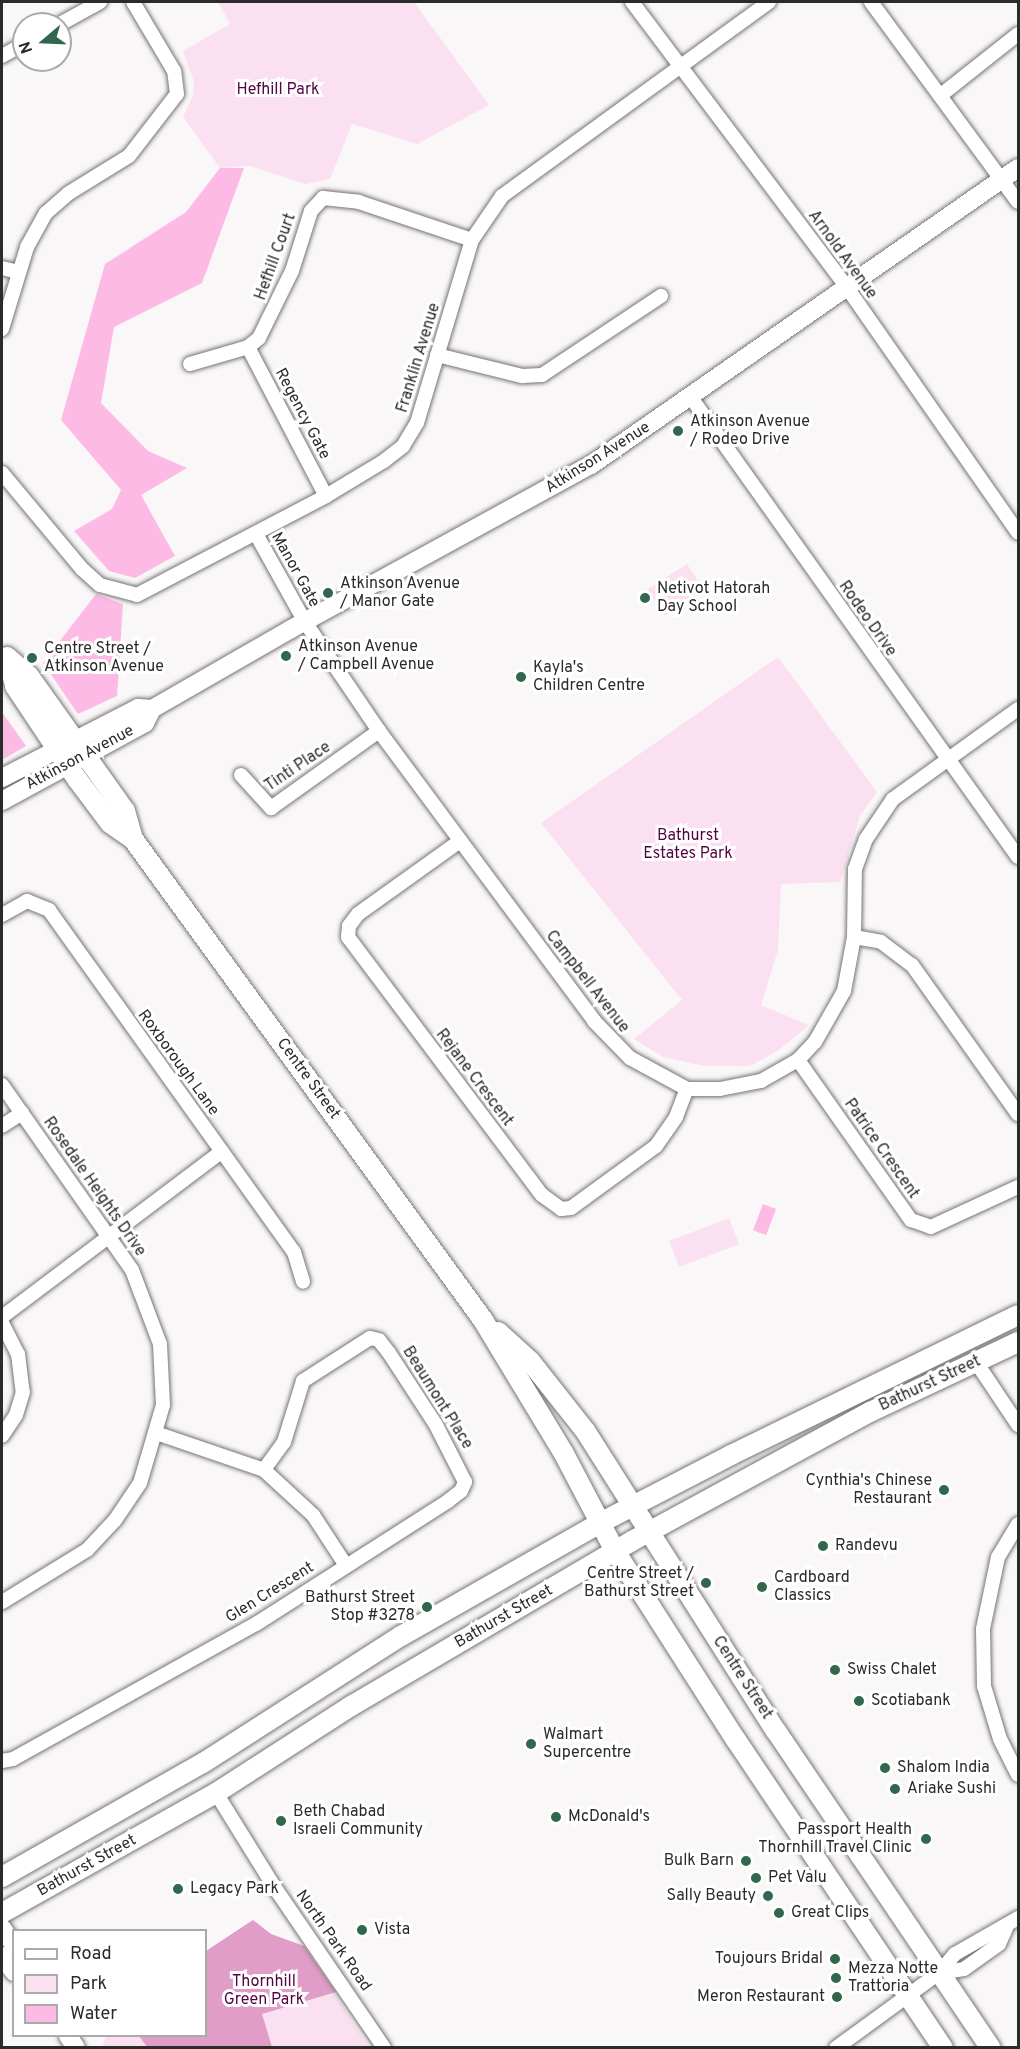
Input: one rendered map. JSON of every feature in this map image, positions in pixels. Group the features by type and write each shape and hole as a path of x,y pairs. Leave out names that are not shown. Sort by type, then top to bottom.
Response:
{"main road":[{"name":"Centre Street","path":"5,655 29,676 125,812 133,839"},
{"name":"Centre Street","path":"5,655 15,686 67,764 110,823 133,839 483,1320 586,1492 598,1524 615,1551 736,1740 943,2048"},
{"name":"Bathurst Street","path":"2,1877 203,1763 401,1636 598,1524 741,1450 1018,1315"},
{"name":"Centre Street","path":"483,1320 530,1361 586,1432 648,1533 991,2048"},
{"name":"Bathurst Street","path":"2,1913 216,1793 351,1706 615,1551 870,1412 1018,1342"}],"street":[{"path":"72,17 100,2"},
{"path":"2,329 18,272 32,234 46,213 69,193 129,156 177,94 179,88 174,71 133,2"},
{"name":"Arnold Avenue","path":"632,2 848,289 1018,533"},
{"name":"Franklin Avenue","path":"2,473 82,569 100,585 126,595 147,592 326,496 403,446 429,392 437,355 472,240 502,196 769,2"},
{"path":"871,2 941,94 1018,202"},
{"path":"941,94 1018,34"},
{"name":"Atkinson Avenue","path":"2,778 56,748 138,708 152,709 305,622 579,472 692,399 1018,168"},
{"name":"Hefhill Court","path":"248,347 259,338 275,309 310,211 322,198 359,202 472,240"},
{"path":"2,268 18,272"},
{"path":"437,355 522,376 542,375 661,296"},
{"path":"190,364 248,347"},
{"name":"Regency Gate","path":"248,347 326,496"},
{"name":"Rodeo Drive","path":"692,399 1018,857"},
{"name":"Manor Gate","path":"256,534 305,622"},
{"name":"Campbell Avenue","path":"305,622 379,731 609,1038 648,1070 687,1089 720,1089 761,1081 798,1060 815,1042 844,991 854,937 855,869 866,838 893,799 1018,709"},
{"name":"Atkinson Avenue","path":"2,801 145,723 152,709"},
{"name":"Tinti Place","path":"241,775 271,808 379,731"},
{"name":"Rejane Crescent","path":"460,841 358,914 349,926 348,937 542,1195 561,1209 571,1208 657,1146 676,1117 687,1089"},
{"name":"Roxborough Lane","path":"2,915 27,901 49,910 294,1252 303,1282"},
{"path":"854,937 881,942 912,965 1018,1114"},
{"name":"Patrice Crescent","path":"798,1060 911,1220 932,1227 1018,1187"},
{"name":"Rosedale Heights Drive","path":"2,1085 132,1270 160,1344 163,1405 140,1484 115,1520 87,1550 2,1602"},
{"path":"2,1126 22,1113"},
{"path":"2,1317 108,1234 221,1152"},
{"path":"2,1323 18,1354 23,1392 16,1415 2,1436"},
{"name":"Beaumont Place","path":"264,1470 284,1442 303,1381 364,1338 379,1340 436,1425 465,1482 461,1491 448,1501 345,1564"},
{"path":"976,1362 1018,1425"},
{"path":"156,1433 264,1470 313,1515 345,1564"},
{"path":"1018,1524 998,1557 982,1629 984,1686 1000,1739 1018,1775"},
{"name":"Glen Crescent","path":"2,1761 13,1759 256,1624 345,1564"},
{"name":"North Park Road","path":"216,1793 273,1885 384,2048"},
{"path":"836,2048 939,1973 964,1969 999,1944 1006,1928 1018,1918"},
{"path":"2,1928 12,1942"},
{"path":"2,1956 12,1969"}],"green space":[{"name":"Hefhill Park","path":"218,2 414,2 489,105 417,144 352,124 330,179 305,184 250,166 220,168 183,117 193,95 194,82 183,51 230,24"},
{"path":"687,564 704,590 664,616 648,590"},
{"name":"Bathurst Estates Park","path":"778,657 877,792 860,816 840,882 781,884 778,950 761,1005 809,1025 779,1050 750,1066 704,1066 663,1057 634,1039 682,1000 541,823"},
{"path":"729,1218 739,1244 679,1267 669,1241"},
{"name":"Thornhill Green Park","path":"253,1920 271,1934 304,1946 369,2047 102,2048 106,2037 207,2037 207,1950"},
{"name":"Thornhill Green Park","path":"253,1920 271,1934 304,1946 336,1992 262,2014 272,2047 147,2047 140,2037 207,2037 207,1950"}],"water":[{"path":"220,168 244,168 202,283 114,327 101,403 148,451 187,468 141,495 175,556 135,578 109,571 74,531 112,509 121,490 61,420 105,264 186,212"},
{"path":"96,594 123,604 117,696 78,714 43,663"},
{"path":"2,712 26,746 2,760"},
{"path":"763,1204 776,1209 766,1235 753,1230"}],"place":[{"name":"Atkinson Avenue / Rodeo Drive","path":"678,431"},
{"name":"Atkinson Avenue / Manor Gate","path":"328,593"},
{"name":"Netivot Hatorah Day School","path":"645,598"},
{"name":"Atkinson Avenue / Campbell Avenue","path":"286,656"},
{"name":"Centre Street / Atkinson Avenue","path":"32,658"},
{"name":"Kayla's Children Centre","path":"521,677"},
{"name":"Cynthia's Chinese Restaurant","path":"944,1490"},
{"name":"Randevu","path":"823,1546"},
{"name":"Centre Street / Bathurst Street","path":"706,1583"},
{"name":"Cardboard Classics","path":"762,1587"},
{"name":"Bathurst Street Stop #3278","path":"427,1607"},
{"name":"Swiss Chalet","path":"835,1670"},
{"name":"Scotiabank","path":"859,1701"},
{"name":"Walmart Supercentre","path":"531,1744"},
{"name":"Shalom India","path":"885,1768"},
{"name":"Ariake Sushi","path":"895,1789"},
{"name":"McDonald's","path":"556,1817"},
{"name":"Beth Chabad Israeli Community","path":"281,1821"},
{"name":"Passport Health Thornhill Travel Clinic","path":"926,1839"},
{"name":"Bulk Barn","path":"746,1861"},
{"name":"Pet Valu","path":"756,1878"},
{"name":"Legacy Park","path":"178,1889"},
{"name":"Sally Beauty","path":"768,1896"},
{"name":"Great Clips","path":"779,1913"},
{"name":"Vista","path":"362,1930"},
{"name":"Toujours Bridal","path":"835,1959"},
{"name":"Mezza Notte Trattoria","path":"836,1978"},
{"name":"Meron Restaurant","path":"837,1997"}]}
